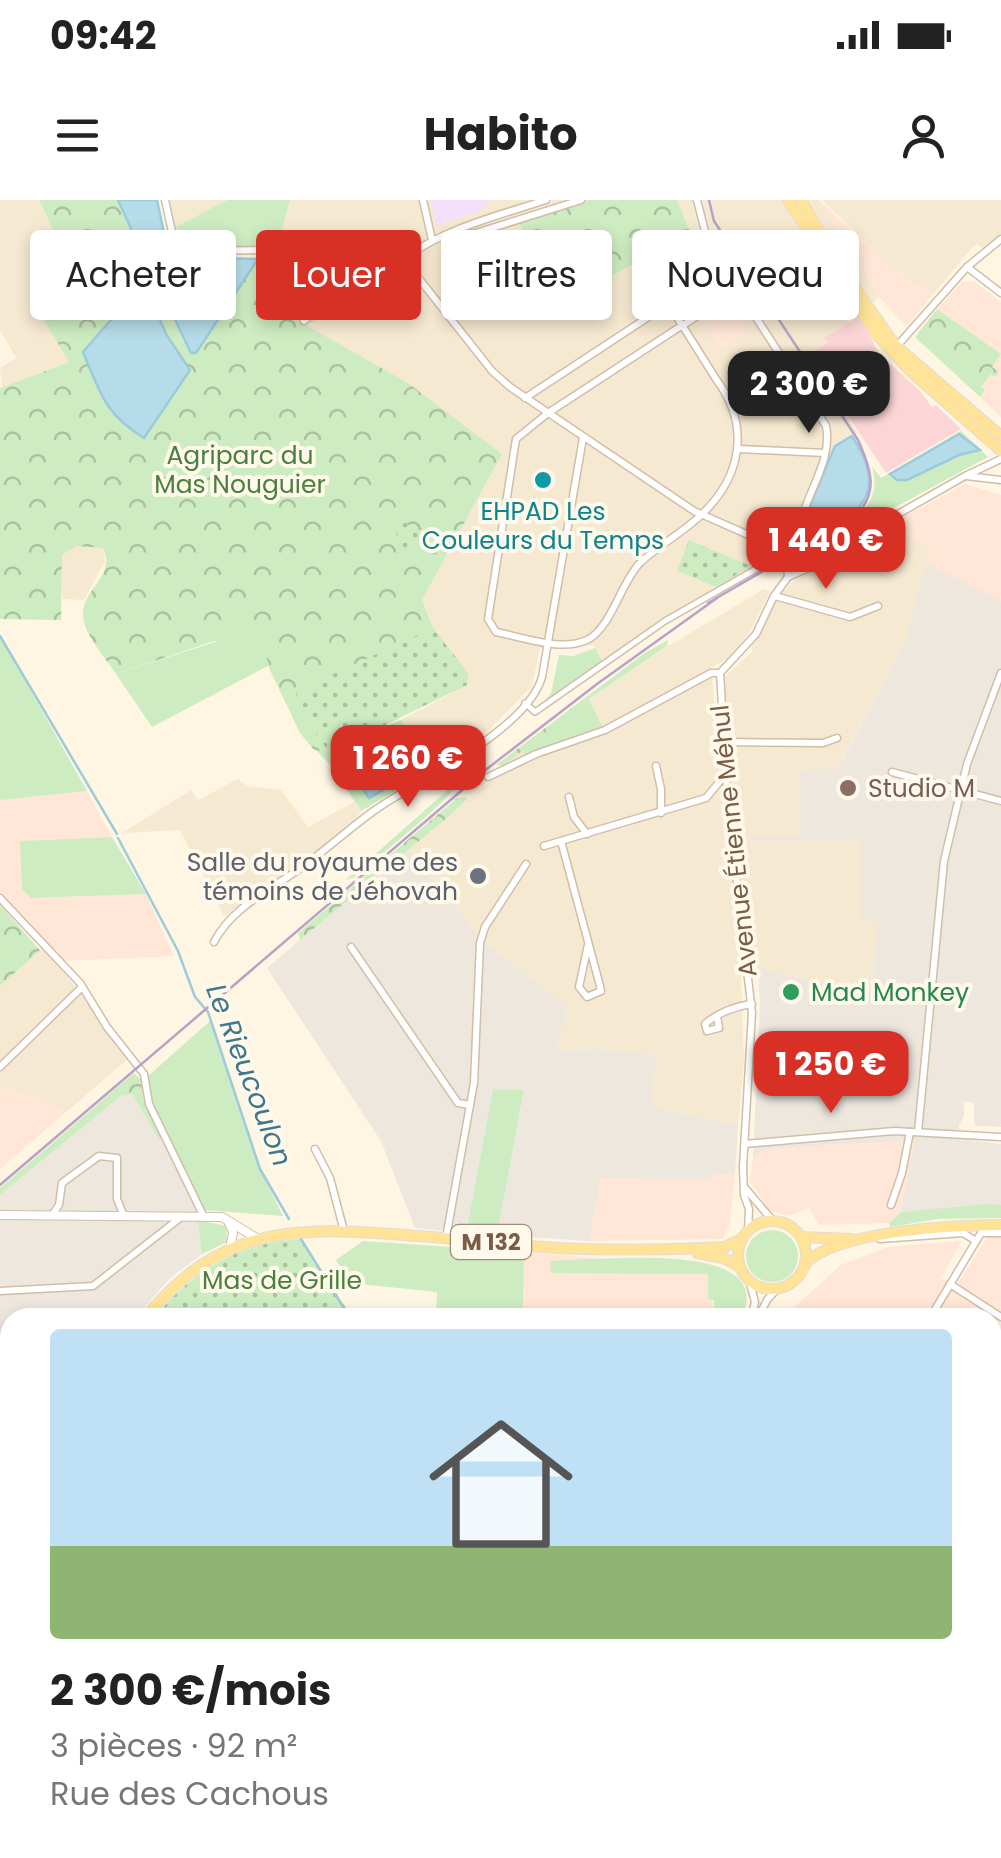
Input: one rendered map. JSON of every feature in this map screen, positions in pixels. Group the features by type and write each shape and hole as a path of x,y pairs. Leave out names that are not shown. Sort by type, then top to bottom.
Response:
{"main road":[{"path":"788,200 888,349 1001,452"},
{"path":"801,200 844,274 896,346 1001,436"},
{"path":"805,1265 801,1237 790,1226 773,1221 745,1234 740,1266 749,1280 761,1287 778,1288 796,1279 814,1254 923,1228 1001,1224"},
{"name":"M 132","path":"230,1249 258,1239 311,1230 556,1248 724,1246 745,1234"},
{"path":"801,1237 868,1239"},
{"name":"M 132","path":"671,1248 709,1254 740,1266"},
{"path":"153,1308 190,1271 230,1249"}],"street":[{"path":"165,200 174,241 183,251 256,250"},
{"path":"423,200 432,240"},
{"path":"463,230 546,200"},
{"path":"697,200 703,230"},
{"path":"485,230 575,201"},
{"path":"421,247 441,237"},
{"path":"896,346 967,267 1001,239"},
{"path":"967,267 1001,293"},
{"path":"421,280 492,371 583,438 702,516 774,546 790,565 805,568 815,552 809,542 798,538"},
{"path":"525,398 644,320"},
{"path":"678,320 682,326 735,410 740,449 730,477 702,516 640,564 596,634 574,644 496,632 488,618 516,440 548,413 682,326 691,320"},
{"path":"757,320 822,418 827,432 825,452 802,514 798,538 774,546"},
{"path":"214,942 234,914 376,810 475,748 539,687 583,438"},
{"path":"740,449 825,452"},
{"name":"Avenue Étienne Méhul","path":"745,1234 750,1209 744,1188 752,1004 722,742 720,673 756,634 788,577 820,563 832,551 1001,459"},
{"path":"964,476 1001,480 1001,471"},
{"path":"785,556 788,544"},
{"path":"525,704 535,712 665,621 768,562 774,546"},
{"name":"Avenue Étienne Méhul","path":"815,552 832,551"},
{"name":"Avenue Étienne Méhul","path":"788,577 790,565"},
{"path":"774,596 850,618 878,606"},
{"path":"488,777 536,754 594,735 711,672 720,673"},
{"path":"891,1205 914,1132 944,861 960,791 1001,673"},
{"path":"722,742 823,743 837,738"},
{"path":"656,766 661,814"},
{"path":"892,772 1001,801"},
{"path":"544,846 706,798 726,774"},
{"path":"569,798 574,817 587,834"},
{"path":"706,798 728,804"},
{"path":"561,842 601,991 587,996 580,988 588,944"},
{"path":"446,1238 470,1104 482,936 526,864"},
{"path":"0,898 80,983 144,1074 149,1104 203,1215"},
{"path":"351,946 458,1103 470,1104"},
{"path":"0,1067 81,988"},
{"path":"717,1016 752,1004"},
{"path":"745,1144 801,1137 914,1132 1001,1137"},
{"path":"314,1149 330,1178 344,1230"},
{"path":"52,1214 59,1205 62,1183 99,1156 117,1158 117,1199 123,1214"},
{"path":"744,1188 773,1221"},
{"path":"0,1215 203,1215 222,1217 258,1239"},
{"path":"0,1291 90,1287 183,1215"},
{"path":"222,1217 231,1226 230,1249"},
{"path":"868,1239 962,1233 976,1241"},
{"path":"936,1308 982,1233 1001,1233"},
{"path":"749,1280 755,1308"},
{"path":"950,1284 987,1308"},
{"path":"761,1308 778,1288"}],"shaded area":[{"path":"0,200 39,200 53,230 30,230 30,320 45,320 69,362 2,387 0,368 16,358 0,330"},
{"path":"162,200 227,200 173,230 167,230"},
{"path":"290,200 430,200 436,224 480,211 490,200 819,200 838,230 632,230 632,320 853,320 825,337 828,343 811,363 858,433 835,446 812,525 821,538 669,622 605,668 593,645 540,648 532,686 488,731 433,769 401,720 467,685 468,673 433,628 422,600 502,454 408,383 303,320 421,320 421,230 282,230"},
{"path":"430,200 490,200 480,211 436,225"},
{"path":"819,200 852,230 838,230"},
{"path":"822,200 1001,200 1001,234 982,248 977,244 972,248 934,293 899,274 859,236 859,230 853,230"},
{"path":"859,236 899,273 934,293 906,326 879,297 859,265"},
{"path":"859,265 879,297 859,316"},
{"path":"962,282 974,282 1001,302 1001,354 937,309"},
{"path":"859,316 879,353 932,407 936,405 961,429 886,473 808,356 828,343 824,338 859,320"},
{"path":"703,320 744,320 751,331 722,350"},
{"path":"1001,355 1001,417 980,397 985,390 981,387 991,374 998,372 992,367"},
{"path":"965,484 1001,495 1001,601 926,563 931,545 877,531"},
{"path":"877,531 932,545 907,637 837,769 799,772 799,838 737,838 732,780 735,779 731,775 723,678 753,651 751,648 776,600 791,583"},
{"path":"76,546 103,548 105,561 84,600 62,599 62,555"},
{"path":"926,563 1001,601 1001,1127 977,1126 974,1103 969,1102 964,1102 959,1125 960,1139 1001,1144 1001,1205 901,1212 915,1140 766,1149 753,1158 758,968 871,993 878,922 861,920 861,841 738,842 737,838 799,837 799,771 838,768 907,637"},
{"path":"764,589 770,591 751,630 728,658 711,668 741,972 744,1062 738,1125 651,1107 655,1055 596,1049 557,1051 568,1007 484,942 408,849 507,768 504,765 522,750 524,755 601,724 589,699"},
{"path":"238,779 248,786 281,790 308,827 354,802 361,811 355,821 319,851 224,916 180,830 122,833 191,790 198,800"},
{"path":"87,791 112,837 21,841 31,898 146,894 174,956 60,961 59,967 0,905 0,800"},
{"path":"862,841 861,919 878,922 871,993 758,968 751,960 738,842"},
{"path":"408,849 484,942 568,1007 557,1051 596,1049 656,1055 651,1107 738,1125 735,1175 718,1174 706,1180 601,1178 589,1241 497,1235 524,1091 493,1089 466,1233 415,1228 381,1141 267,968"},
{"path":"42,948 91,1004 128,1059 65,1113 41,1097 38,1100 13,1090 0,1090 0,986"},
{"path":"134,1085 198,1210 202,1254 169,1279 144,1308 0,1308 0,1195"},
{"path":"0,1090 13,1090 37,1100 40,1096 65,1113 0,1169"},
{"path":"916,1140 901,1212 889,1223 819,1225 809,1208 788,1216 770,1211 750,1181 753,1158 765,1149"},
{"path":"718,1174 735,1175 730,1223 723,1239 589,1241 601,1178 706,1180"},
{"path":"989,1235 1001,1235 1001,1308 991,1308 957,1285"},
{"path":"962,1241 941,1278 980,1308 793,1308 841,1265 888,1247"},
{"path":"524,1252 618,1260 709,1274 713,1308 523,1308"}],"green space":[{"name":"Agriparc du Mas Nouguier","path":"39,200 157,200 164,230 53,230"},
{"path":"227,200 290,200 282,230 256,230 256,248 236,248 236,230 176,227"},
{"path":"589,200 677,200 689,230 632,230 632,264 612,276 612,230 523,230 518,222"},
{"name":"Agriparc du Mas Nouguier","path":"236,258 256,259 256,320 303,320 408,383 502,454 422,600 433,628 468,673 467,685 329,752 314,750 300,733 253,628 116,674 83,620 85,603 106,566 103,548 76,546 62,555 61,620 0,619 0,388 69,362 44,320 236,320"},
{"path":"937,309 1001,354 992,367 999,372 995,377 991,374 981,387 985,390 980,397 915,337"},
{"path":"961,431 988,457 827,544 824,540 854,519 869,502 873,492 872,467 881,478"},
{"path":"399,518 440,548 439,555 401,547 391,520"},
{"path":"689,540 751,566 716,587 677,571"},
{"path":"224,564 330,751 401,720 433,769 361,811 331,766 300,733 268,666 152,727 116,674 215,642"},
{"path":"433,628 468,673 467,685 329,752 295,692"},
{"path":"0,636 87,791 0,800"},
{"path":"668,640 667,646 589,699 504,765 496,765 646,652"},
{"path":"595,648 602,661 545,701 551,693 559,655 573,656"},
{"path":"589,699 603,728 524,755 522,750"},
{"path":"460,779 430,813 355,877 346,880"},
{"path":"466,797 449,816 300,940 298,933 457,798"},
{"path":"112,837 146,894 31,898 22,889 20,841"},
{"path":"0,905 40,950 0,986"},
{"path":"211,1020 260,1169 283,1216 204,1210 151,1104 147,1077"},
{"path":"134,1073 141,1080 143,1099 162,1135 159,1140 133,1094 122,1095 0,1195 0,1188"},
{"path":"493,1089 524,1090 497,1235 466,1233"},
{"path":"1001,1205 1001,1218 937,1219 890,1227 889,1223 901,1212"},
{"path":"198,1220 226,1226 227,1242 202,1254"},
{"path":"772,1230 791,1237 798,1256 791,1275 772,1282 753,1275 746,1256 753,1237"},
{"name":"Mas de Grille","path":"301,1239 346,1308 163,1308 184,1286 219,1262 279,1241"},
{"path":"363,1241 524,1252 523,1308 436,1308 437,1292 350,1283 336,1260"},
{"path":"661,1258 717,1267 737,1277 746,1294 744,1308 714,1308 714,1300 708,1299 708,1274 551,1273 550,1261"}],"water":[{"path":"118,200 157,200 163,230 132,230"},
{"path":"236,258 256,259 236,292"},
{"path":"111,320 160,320 190,370 144,438 112,411 83,352"},
{"path":"175,320 218,320 196,353 191,353"},
{"path":"959,434 980,450 959,455 907,480 897,480 890,474"},
{"path":"852,436 868,470 866,495 850,516 821,538 806,515 835,446"},
{"path":"399,731 423,767 369,798 342,757"}],"waterway":[{"name":"Le Rieucoulon","path":"0,636 117,834"},
{"name":"Le Rieucoulon","path":"118,838 178,951 195,997 208,1012 260,1169 289,1219"},
{"name":"Le Rieucoulon","path":"301,1239 344,1308"}],"tram line":[{"path":"708,603 851,520 866,501 871,482 858,440 714,221 709,200"},
{"path":"0,1185 488,768 717,598"}],"place":[{"name":"EHPAD Les Couleurs du Temps","path":"543,480"},
{"name":"Studio M","path":"848,788"},
{"name":"Salle du royaume des témoins de Jéhovah","path":"478,876"},
{"name":"Mad Monkey","path":"791,992"}]}
